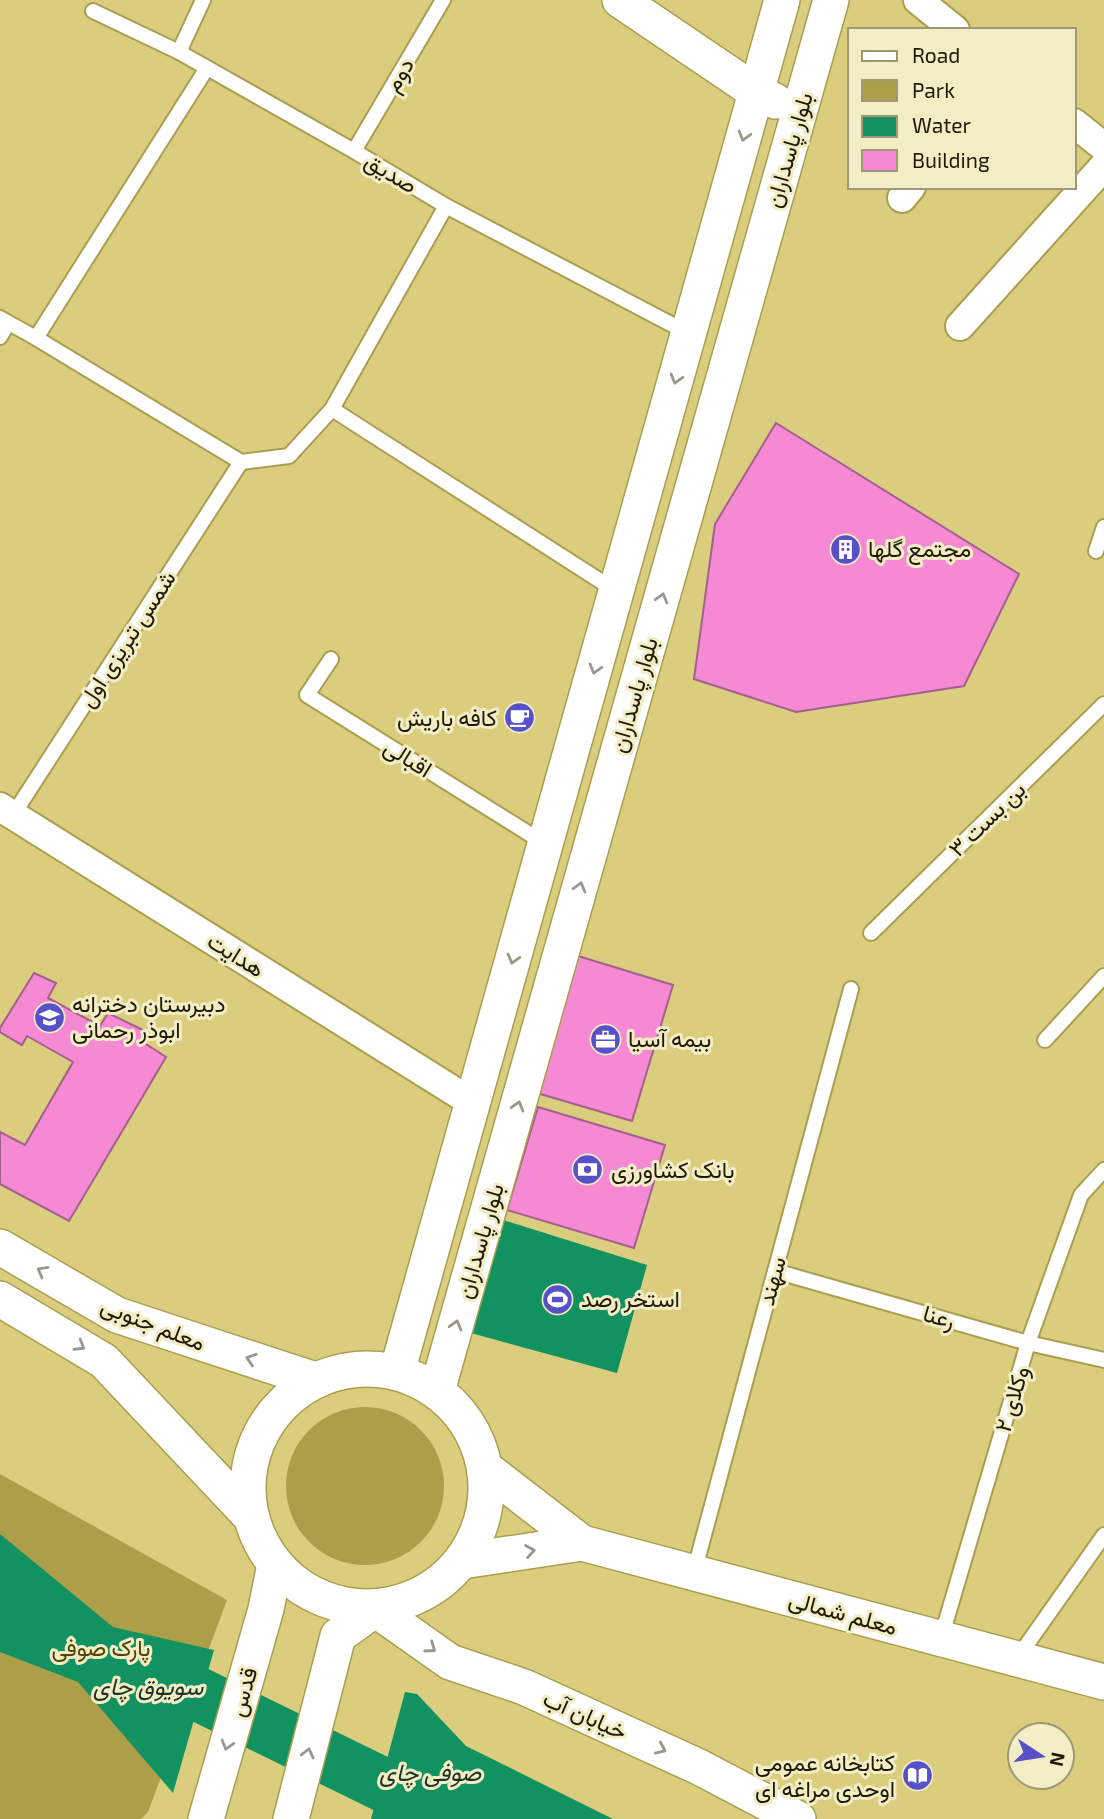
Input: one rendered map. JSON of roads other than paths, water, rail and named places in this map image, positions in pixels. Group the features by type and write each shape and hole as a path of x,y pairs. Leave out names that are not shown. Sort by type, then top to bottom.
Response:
{"street":[{"path":"620,0 756,92 799,113"},
{"name":"بلوار پاسداران","path":"397,1372 782,0"},
{"name":"بلوار پاسداران","path":"437,1391 831,0"},
{"path":"918,0 953,28"},
{"path":"1076,126 1104,147"},
{"path":"960,326 1104,166"},
{"name":"هدایت","path":"6,811 472,1103"},
{"name":"معلم جنوبی","path":"0,1247 117,1315 315,1380"},
{"name":"معلم جنوبی","path":"0,1299 104,1361 252,1518"},
{"path":"370,1368 397,1372 437,1391 460,1412 476,1439 485,1468 486,1501 478,1533 462,1562 440,1583 414,1599 375,1609 338,1605 303,1590 275,1564 261,1542 252,1518 248,1492 250,1465 258,1440 273,1416 292,1396 315,1380 342,1371 370,1368"},
{"path":"485,1468 582,1543"},
{"path":"462,1562 582,1543"},
{"name":"معلم شمالی","path":"582,1543 1104,1682"},
{"name":"قدس","path":"206,1819 266,1609 275,1564"},
{"path":"291,1819 338,1636 375,1609"},
{"name":"خیابان آب","path":"375,1609 450,1662 537,1693 699,1767 798,1819"}],"lane":[{"path":"179,52 203,0"},
{"name":"دوم","path":"354,150 443,0"},
{"name":"صدیق","path":"93,11 179,52 354,150 446,206 689,334"},
{"path":"36,338 207,68"},
{"path":"0,337 4,320 240,462 289,456 332,409 446,206"},
{"path":"332,409 617,591"},
{"name":"شمس تبریزی اول","path":"6,811 240,462"},
{"path":"1096,551 1104,527"},
{"name":"اقبالی","path":"331,659 307,695 545,844"},
{"name":"بن بست ۳","path":"871,933 1104,704"},
{"path":"1045,1040 1104,976"},
{"name":"سهند","path":"694,1573 851,989"},
{"name":"وکلای ۲","path":"940,1639 1028,1343 1080,1195 1104,1170"},
{"name":"رعنا","path":"775,1270 1028,1343 1104,1360"},
{"path":"1016,1659 1104,1535"}],"water":[{"name":"استخر رصد","path":"500,1219 647,1265 617,1373 471,1333"},
{"name":"سویوق چای","path":"0,1534 113,1627 214,1650 173,1793 78,1682 0,1652"},
{"name":"صوفی چای","path":"405,1692 417,1694 466,1746 613,1819 371,1819"}],"waterway":[{"name":"سویوق چای","path":"133,1661 394,1790 460,1819"}],"place":[{"name":"مجتمع گلها","path":"845,549"},
{"name":"کافه باریش","path":"520,718"},
{"name":"دبیرستان دخترانه ابوذر رحمانی","path":"49,1017"},
{"name":"بیمه آسیا","path":"605,1039"},
{"name":"بانک کشاورزی","path":"588,1170"},
{"name":"استخر رصد","path":"558,1299"},
{"name":"کتابخانه عمومی اوحدی مراغه ای","path":"918,1776"}],"park label":[{"name":"پارک صوفی","path":"101,1648"}]}
